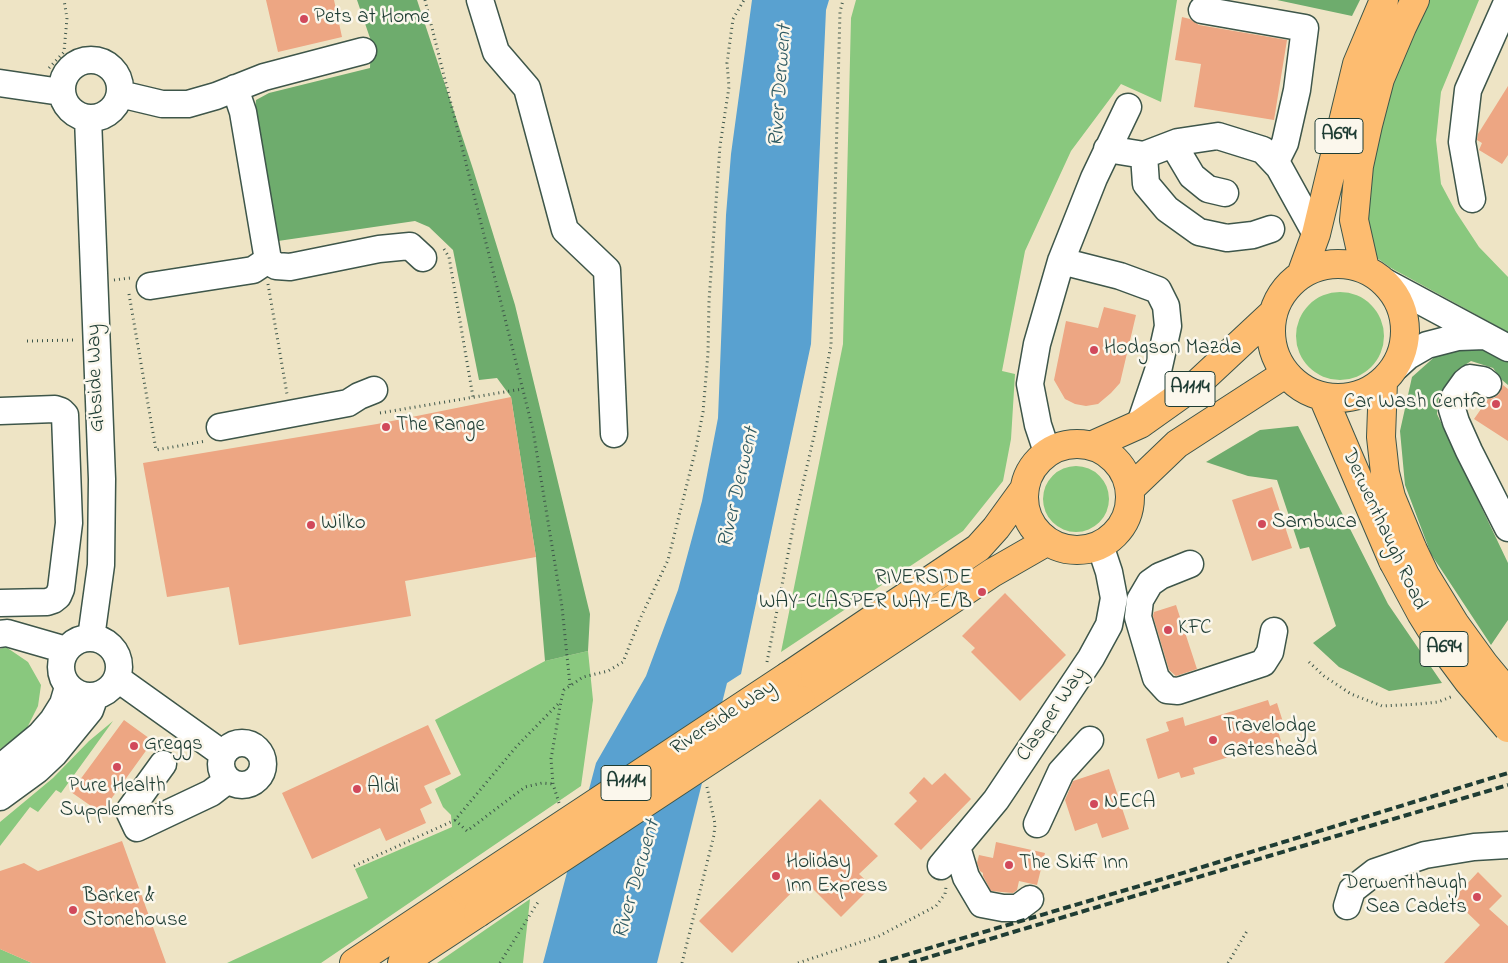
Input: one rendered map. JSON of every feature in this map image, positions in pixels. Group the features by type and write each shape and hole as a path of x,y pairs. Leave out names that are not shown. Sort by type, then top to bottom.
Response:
{"main road":[{"name":"A694","path":"1301,275 1316,234 1357,64 1384,0"},
{"name":"A694","path":"1415,0 1380,79 1359,166 1354,220 1375,275 1398,298 1406,321 1405,344 1390,374 1381,437 1385,473 1403,556 1425,575 1455,624 1484,664 1508,692"},
{"name":"A694","path":"1323,397 1310,393 1285,374 1274,353 1270,330 1273,313 1283,292 1292,281 1301,275 1322,267 1341,263 1375,275"},
{"name":"A1114","path":"1024,488 1031,470 1047,452 1074,444 1093,445 1140,424 1199,382 1273,313"},
{"name":"A1114","path":"1130,489 1177,444 1285,374"},
{"path":"1323,397 1346,396 1390,374"},
{"name":"Derwenthaugh Road","path":"1323,397 1403,556 1421,613 1439,642 1468,681 1508,728"},
{"path":"1024,488 1024,508 1033,528 1046,542 1072,551 1084,550 1100,545 1121,527 1129,508 1130,489 1124,471 1110,456 1093,445"},
{"name":"Riverside Way","path":"402,963 471,901 777,672 978,548 996,528 1024,488"},
{"name":"Riverside Way","path":"354,963 471,901 801,700 992,573 1046,542"}],"street":[{"path":"480,0 496,52 527,88 565,230 607,270 614,434"},
{"path":"1472,199 1462,142 1468,90 1508,0"},
{"path":"1202,10 1305,28 1297,90 1285,143 1277,165"},
{"path":"120,94 162,104 188,104 264,76 363,51"},
{"path":"87,60 97,60 107,65 115,72 120,84 120,94 116,105 100,117 88,118 77,115 64,102 61,92 64,78 69,70 87,60"},
{"path":"0,83 61,92"},
{"path":"235,88 243,112 261,265"},
{"path":"1047,452 1038,425 1030,384 1037,344 1061,261 1094,178 1128,107"},
{"name":"Gibside Way","path":"88,118 102,479 101,565 91,638"},
{"path":"1108,149 1144,155 1178,142 1218,136 1263,150 1277,165 1316,234"},
{"path":"1173,144 1192,176 1208,189 1225,193"},
{"path":"1144,155 1146,184 1167,210 1199,232 1227,238 1252,235 1271,230"},
{"path":"150,286 261,265 290,267 379,249 410,246 423,258"},
{"path":"1061,261 1120,276 1158,290 1166,306 1168,326 1158,371 1140,424"},
{"path":"1375,275 1508,348"},
{"path":"1390,374 1408,356 1427,345 1458,336 1485,336"},
{"path":"1488,384 1477,378 1470,378 1455,396 1452,409 1466,444 1508,528"},
{"path":"220,427 348,403 374,390"},
{"path":"0,410 55,409 65,415 69,523 61,588 58,596 47,602 0,603"},
{"name":"Clasper Way","path":"949,857 996,800 1091,658 1109,625 1114,598 1109,572 1100,545"},
{"path":"1190,564 1160,576 1150,583 1140,600 1138,617 1153,670 1156,678 1167,690 1178,691 1263,663 1270,652 1274,631"},
{"path":"0,634 7,633 66,650"},
{"path":"91,638 109,644 119,660 118,678 109,690 95,696 80,695 68,687 64,680 61,665 66,650 77,641 91,638"},
{"path":"118,678 223,754"},
{"path":"0,768 40,735 53,720 63,704 68,687"},
{"path":"0,797 37,770 54,754 86,715 95,696"},
{"path":"1037,824 1061,772 1090,740"},
{"path":"240,743 255,747 260,752 263,764 259,776 252,783 237,784 228,780 222,770 223,754 231,745 240,743"},
{"path":"163,764 129,811 137,828 211,794 228,780"},
{"path":"1347,906 1352,890 1376,872 1425,855 1508,844"},
{"path":"949,857 966,877 982,904 1003,908 1018,908 1030,900"}],"path":[{"path":"46,71 64,52 67,18 64,0"},
{"path":"425,0 533,430 562,607 570,685 583,677 608,671 622,662 668,560 684,499 703,412 708,353 709,302 716,191 720,146 729,87 727,63 733,19 744,0"},
{"path":"777,672 795,518 814,436 831,345 840,12 843,0"},
{"path":"261,265 268,282 290,414"},
{"path":"473,397 522,389"},
{"path":"1309,662 1324,676 1351,694 1382,706 1438,702 1456,695"},
{"path":"354,866 455,820 516,747 560,701"},
{"path":"682,963 715,824 706,781"},
{"path":"455,820 467,831 525,787 542,783 552,784"},
{"path":"798,963 879,936 936,906 945,894 949,857"},
{"path":"1228,963 1247,931"}],"green space":[{"path":"357,0 417,0 473,169 515,305 590,614 588,651 545,661 536,557 511,397 497,378 479,380 453,250 429,227 415,221 278,241 255,110 256,100 269,93 370,68 371,41"},
{"path":"856,0 1177,0 1161,102 1121,84 1071,151 1025,251 1002,371 1015,374 1011,439 1003,481 963,531 781,652 843,344 851,18"},
{"path":"1277,0 1360,0 1352,16"},
{"path":"1430,0 1479,0 1441,92 1436,140 1441,184 1456,212 1479,247 1508,277 1508,332 1391,268 1377,258 1366,230 1367,187 1394,73"},
{"path":"1340,292 1357,295 1371,305 1381,319 1384,336 1381,353 1371,367 1357,377 1340,380 1323,377 1309,367 1299,353 1296,336 1299,319 1309,305 1323,295"},
{"path":"1472,347 1500,354 1508,359 1508,385 1493,368 1471,361 1456,371 1438,400 1437,414 1508,563 1508,620 1491,645 1431,554 1405,485 1400,431 1412,377 1439,353"},
{"path":"1298,426 1388,604 1442,683 1389,691 1339,667 1313,643 1336,626 1309,547 1300,549 1277,480 1248,476 1206,462 1260,430"},
{"path":"1076,466 1088,469 1099,476 1106,487 1109,499 1106,511 1099,522 1088,529 1076,532 1064,529 1053,522 1046,511 1043,499 1046,487 1053,476 1064,469"},
{"path":"6,647 28,662 41,685 38,706 26,730 0,749 0,649"},
{"path":"588,651 593,700 581,786 321,963 227,963 368,898 355,869 452,827 451,815 443,807 435,789 461,775 435,720 545,661"},
{"path":"113,721 61,793 56,790 38,812 30,807 0,846 0,822 53,778 89,741"},
{"path":"530,899 523,963 437,963"},
{"path":"0,949 32,963 0,963"}],"water":[{"name":"River Derwent","path":"752,0 829,0 826,10 811,344 741,674 727,683 657,963 543,963 596,763 646,676 678,590 702,501 718,418 726,215 731,154"}],"building":[{"name":"Pets at Home","path":"266,0 334,0 342,37 278,52"},
{"path":"1182,17 1190,19 1199,25 1287,40 1274,120 1194,107 1201,64 1175,60"},
{"path":"1508,86 1508,155 1502,164 1479,150 1482,143 1477,140 1478,134"},
{"name":"Hodgson Mazda","path":"1104,307 1136,315 1120,383 1098,404 1086,406 1075,404 1065,399 1054,380 1066,321 1098,328"},
{"name":"Car Wash Centre","path":"1503,385 1508,389 1508,441 1474,419 1488,399 1494,398 1499,394"},
{"path":"511,397 536,557 405,581 411,616 239,645 229,587 167,597 143,463 377,424"},
{"name":"Sambuca","path":"1272,487 1292,548 1252,561 1232,500"},
{"path":"1005,593 1066,655 1020,701 971,652 975,648 962,636"},
{"name":"KFC","path":"1176,605 1197,669 1176,676 1169,670 1153,616 1154,612"},
{"name":"Travelodge Gateshead","path":"1268,700 1270,706 1277,703 1283,722 1276,724 1281,741 1193,768 1195,774 1181,778 1179,772 1158,779 1146,739 1169,731 1166,722 1183,717 1185,726"},
{"path":"124,720 153,741 101,813 71,792"},
{"name":"Aldi","path":"428,725 451,774 424,786 432,803 420,809 426,823 386,841 380,828 312,859 282,793"},
{"name":"NECA","path":"1109,769 1129,829 1102,838 1097,823 1075,831 1065,800 1073,781"},
{"path":"945,773 971,799 921,850 894,824 917,801 909,793 924,777 932,785"},
{"name":"Holiday Inn Express","path":"820,799 878,856 859,874 872,886 841,917 804,880 732,953 699,921"},
{"name":"Barker & Stonehouse","path":"122,841 166,963 32,963 0,949 0,871 24,863 38,871"},
{"name":"The Skiff Inn","path":"996,842 1045,853 1037,885 1019,881 1017,890 1013,893 991,891 977,863 979,855 993,858"},
{"path":"1478,872 1502,896 1489,909 1508,926 1508,963 1444,963 1480,925 1453,899"}],"railway":[{"path":"879,963 1173,876 1508,773"},
{"path":"909,963 1508,785"}],"place":[{"name":"Pets at Home","path":"304,19"},
{"name":"Hodgson Mazda","path":"1094,350"},
{"name":"Car Wash Centre","path":"1496,404"},
{"name":"The Range","path":"386,427"},
{"name":"Sambuca","path":"1262,524"},
{"name":"Wilko","path":"311,525"},
{"name":"RIVERSIDE WAY-CLASPER WAY-E/B","path":"982,592"},
{"name":"KFC","path":"1168,630"},
{"name":"Travelodge Gateshead","path":"1213,740"},
{"name":"Greggs","path":"134,746"},
{"name":"Pure Health Supplements","path":"117,767"},
{"name":"Aldi","path":"357,789"},
{"name":"NECA","path":"1094,804"},
{"name":"The Skiff Inn","path":"1009,865"},
{"name":"Holiday Inn Express","path":"776,876"},
{"name":"Derwenthaugh Sea Cadets","path":"1477,897"},
{"name":"Barker & Stonehouse","path":"73,910"}]}
